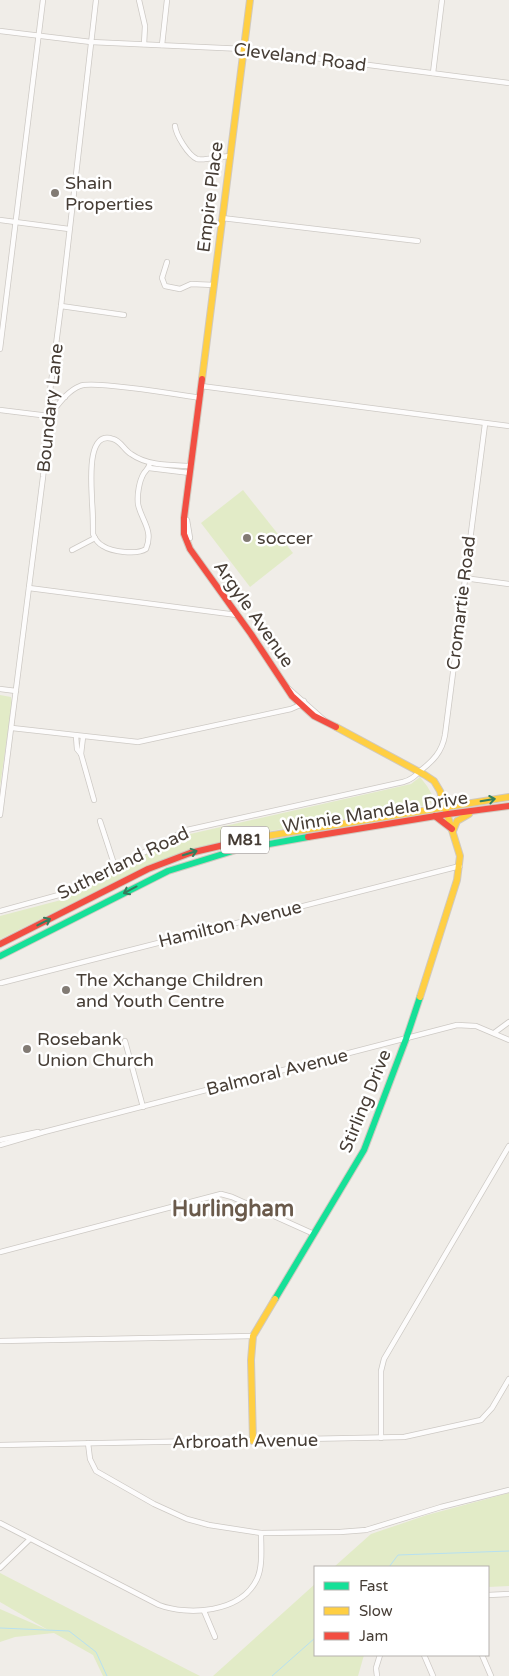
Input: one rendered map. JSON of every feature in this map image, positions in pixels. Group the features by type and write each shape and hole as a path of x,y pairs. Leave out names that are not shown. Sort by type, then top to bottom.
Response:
{"street":[{"path":"0,350 43,0"},
{"name":"Boundary Lane","path":"0,815 50,416 50,391 96,0"},
{"path":"138,0 145,26 144,44"},
{"path":"162,45 167,0"},
{"name":"Empire Place","path":"200,398 250,0"},
{"path":"433,73 442,0"},
{"name":"Cleveland Road","path":"0,31 91,42 244,49 509,82"},
{"path":"175,126 178,137 195,158 230,156"},
{"path":"222,218 418,241"},
{"path":"0,220 69,229"},
{"path":"166,262 162,278 166,286 180,289 191,284 214,285"},
{"path":"61,306 124,315"},
{"path":"0,410 50,416 65,397 78,386 88,384 200,398"},
{"path":"201,386 509,426"},
{"path":"50,391 57,397 65,397"},
{"name":"Argyle Avenue","path":"200,398 185,512 186,540 288,688 314,716 325,720 436,783 448,814"},
{"name":"Cromartie Road","path":"419,772 435,758 444,743 484,424"},
{"path":"150,466 140,482 138,500 147,525 148,540 146,549 136,553 108,549 102,546 95,538 91,480 93,454 97,444 104,438 114,439 130,454 150,466 190,469"},
{"name":"Argyle Avenue","path":"185,512 196,556"},
{"path":"72,550 95,538"},
{"path":"464,578 509,584"},
{"path":"29,588 237,615"},
{"path":"0,689 16,691"},
{"path":"12,728 127,742 147,742 277,712 302,703"},
{"path":"76,736 77,749 81,754"},
{"path":"82,736 81,754 94,800"},
{"name":"Sutherland Road","path":"0,911 66,893 187,830 398,784 411,779 419,772"},
{"name":"Winnie Mandela Drive","path":"0,944 148,869 190,853 239,841 509,797"},
{"name":"Winnie Mandela Drive","path":"0,956 140,884 194,862 245,849 435,816 509,806"},
{"path":"435,816 453,830 457,821 476,811"},
{"name":"Stirling Drive","path":"252,1441 251,1360 253,1336 364,1150 406,1039 446,916 460,866 460,856 448,814"},
{"path":"100,821 116,867"},
{"name":"Hamilton Avenue","path":"1,983 460,866"},
{"path":"494,1033 509,1022"},
{"name":"Balmoral Avenue","path":"1,1142 465,1024 476,1026 509,1040"},
{"path":"126,1041 143,1107"},
{"path":"381,1438 381,1371 384,1359 509,1146"},
{"path":"0,1252 221,1194 232,1197 314,1234"},
{"path":"0,1341 253,1336"},
{"name":"Arbroath Avenue","path":"0,1445 381,1438 415,1435 444,1427 475,1422 486,1416 509,1379"},
{"path":"88,1443 90,1459 96,1471 154,1504 187,1519 209,1525 261,1533 366,1530 509,1490"},
{"path":"0,1523 159,1605 176,1610 204,1611 225,1605 236,1600 253,1586 258,1578 260,1569 261,1533"},
{"path":"0,1568 30,1539"},
{"path":"489,1595 509,1594"},
{"path":"204,1611 215,1637"},
{"path":"377,1676 376,1668 380,1656"},
{"path":"424,1656 433,1676"},
{"path":"482,1656 491,1676"}],"green space":[{"name":"soccer","path":"243,490 293,553 250,587 201,523"},
{"path":"0,695 11,697 12,703 0,787"},
{"path":"420,777 434,798 429,805 252,834 196,848 150,864 0,939 0,916 61,900 160,847 190,834 411,784"},
{"path":"509,1493 509,1586 489,1587 489,1566 335,1566 371,1534 427,1515"},
{"path":"0,1573 200,1676 103,1676 93,1655 54,1633 15,1637 0,1642 0,1609 48,1630 0,1602"},
{"path":"314,1585 314,1656 364,1656 358,1676 213,1676"}],"waterway":[{"path":"390,1566 398,1555 509,1551"},
{"path":"0,1628 69,1631 96,1652 107,1676"},
{"path":"272,1676 314,1639"}],"traffic: fast":[{"path":"0,956 168,871 236,850 308,837"},
{"path":"275,1299 364,1150 420,997"}],"traffic: slow":[{"path":"202,379 250,0"},
{"path":"336,727 425,775 434,781 440,791 460,856 457,880 420,997"},
{"path":"254,838 509,797"},
{"path":"453,831 457,821 469,814"},
{"path":"253,1441 251,1360 253,1336 275,1299"}],"traffic: jam":[{"path":"202,379 184,518 184,534 190,549 251,634 292,696 314,716 336,727"},
{"path":"308,837 509,806"},
{"path":"435,816 452,829"},
{"path":"0,944 148,869 190,853 254,838"}],"place":[{"name":"Shain Properties","path":"55,193"},
{"name":"soccer","path":"247,538"},
{"name":"The Xchange Children and Youth Centre","path":"66,990"},
{"name":"Rosebank Union Church","path":"27,1049"}],"district":[{"name":"Hurlingham","path":"233,1209"}]}
